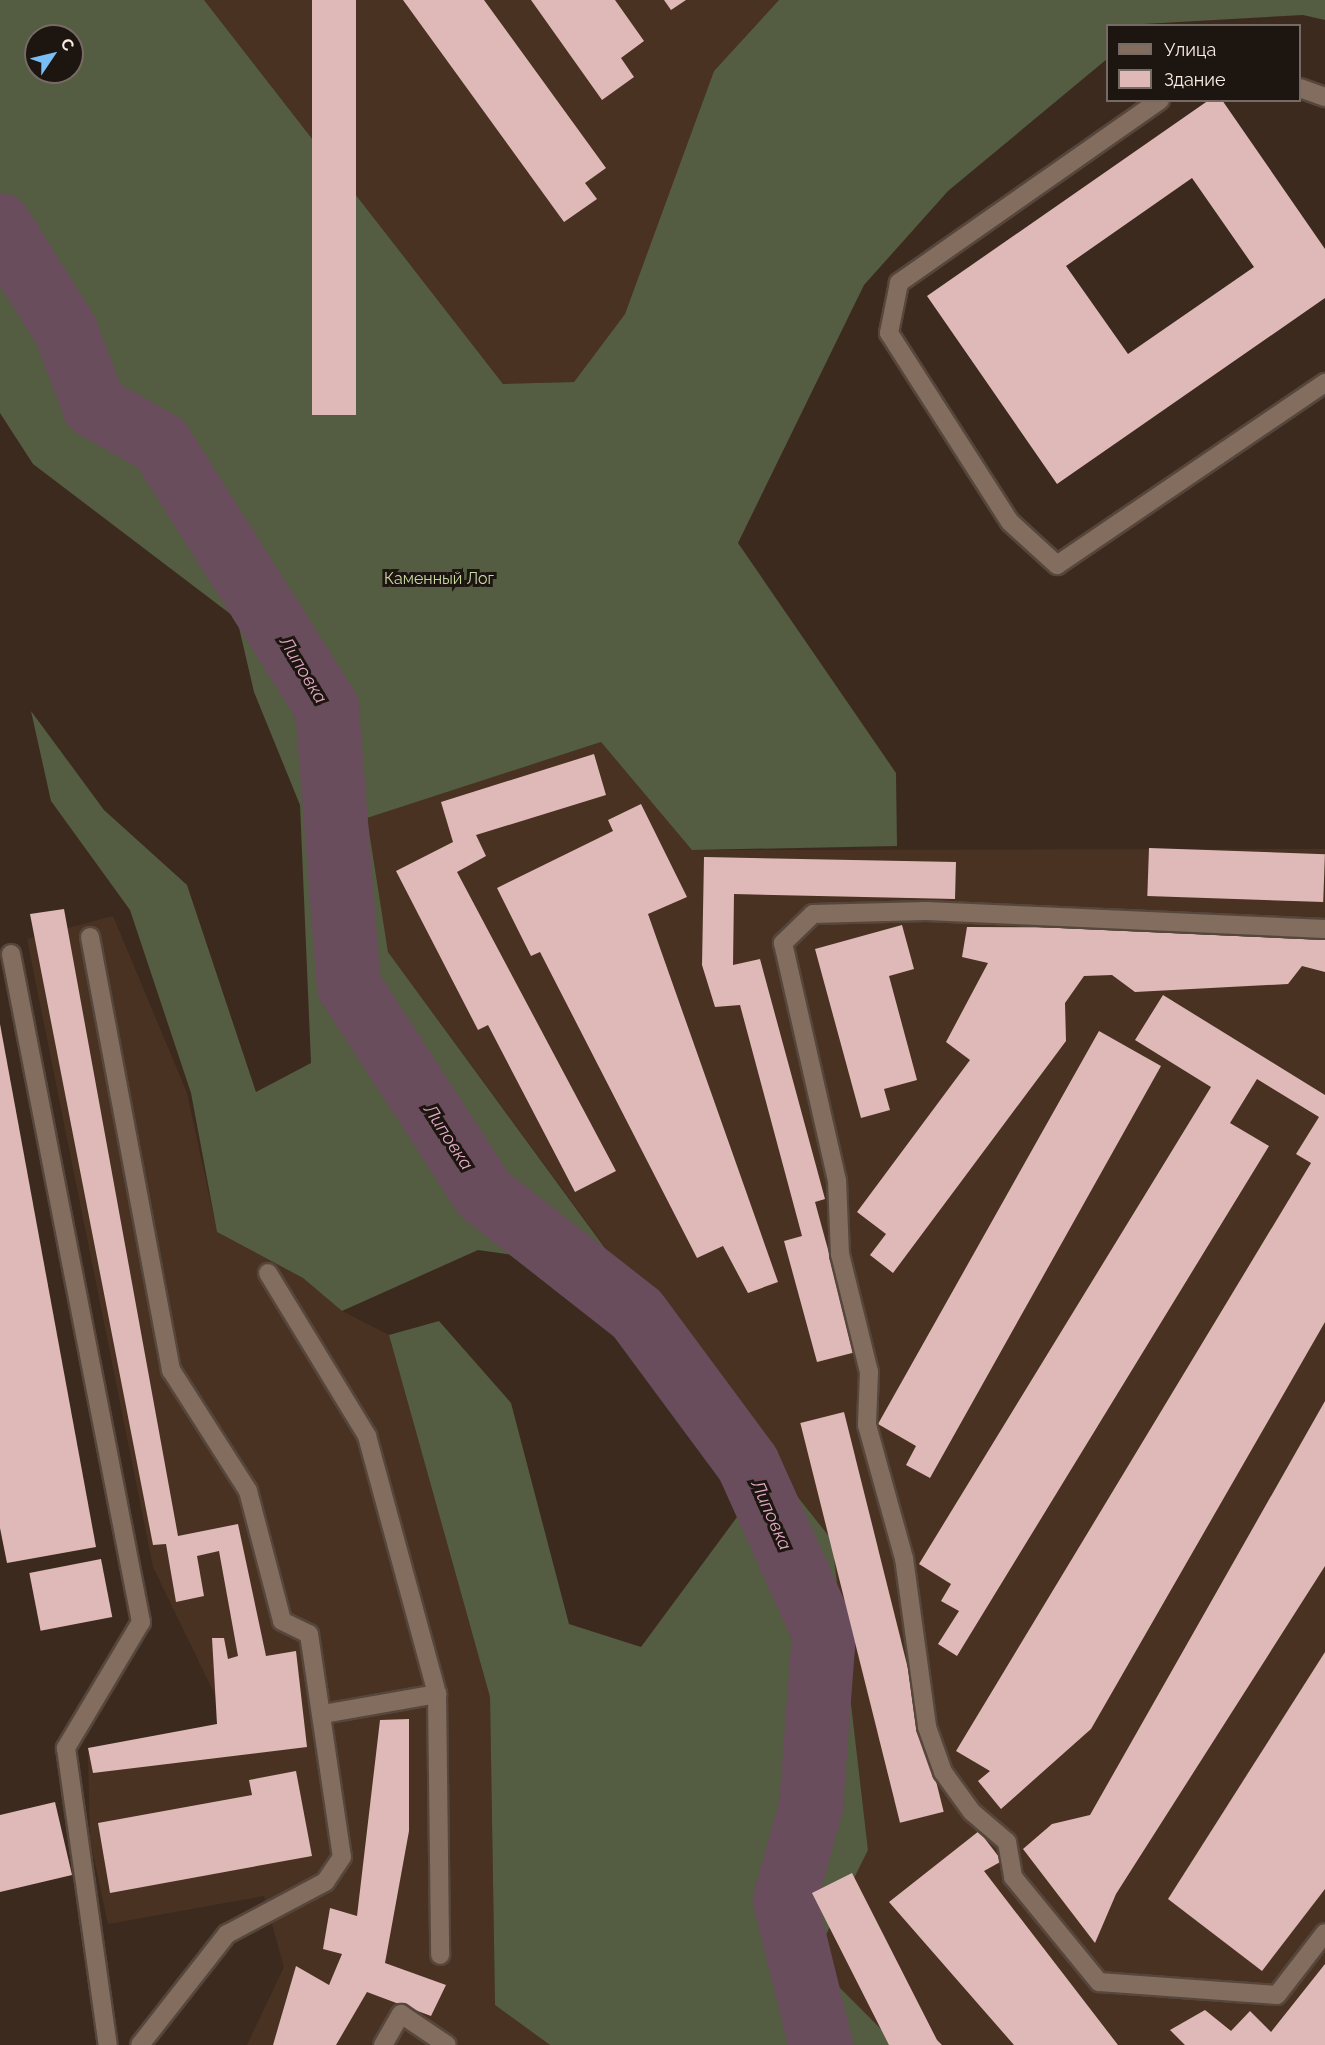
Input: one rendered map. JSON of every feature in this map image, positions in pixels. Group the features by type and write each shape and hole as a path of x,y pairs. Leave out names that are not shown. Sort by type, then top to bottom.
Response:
{"lane":[{"path":"1301,89 1325,98"},
{"path":"1157,102 899,283 889,333 1010,522 1057,565 1325,383"},
{"path":"1325,929 926,911 813,914 783,943 837,1180 840,1254 869,1372 867,1425 904,1558 927,1726 943,1772 972,1812 1006,1842 1013,1877 1099,1982 1277,1995 1325,1933"},
{"path":"90,937 171,1370 248,1491 282,1621 309,1635 323,1714 342,1857 325,1882 227,1934 140,2045"},
{"path":"11,954 141,1622 66,1748 108,2045"},
{"path":"268,1273 367,1436 437,1694 440,1956"},
{"path":"323,1714 437,1694"},
{"path":"383,2045 402,2014 447,2045"}],"shaded area":[{"path":"204,0 779,0 714,71 625,314 574,382 503,384"},
{"path":"601,742 693,850 1325,849 1325,2045 897,2045 813,1961 868,1850 832,1540 639,1293 388,952 367,818"},
{"path":"113,916 187,1093 217,1232 303,1278 342,1311 389,1335 490,1697 495,2005 550,2045 247,2045 284,1967 264,1896 108,1924 90,1840 88,1753 221,1730 216,1697 153,1567 27,939"}],"green space":[{"name":"Каменный Лог","path":"0,0 204,0 503,384 574,382 625,314 714,71 779,0 1325,0 1325,20 1303,15 1106,24 1106,60 948,191 864,285 738,543 896,773 897,846 692,850 601,742 367,818 388,952 621,1270 478,1250 342,1311 303,1278 217,1232 191,1093 130,910 51,801 31,711 104,810 187,885 256,1092 311,1063 300,805 254,692 237,619 33,464 0,413"},
{"path":"439,1321 511,1403 569,1624 641,1647 774,1467 832,1540 868,1850 813,1961 897,2045 550,2045 495,2005 490,1697 389,1335"}],"building":[{"path":"312,0 356,0 356,415 312,415"},
{"path":"403,0 484,0 606,168 585,183 597,199 564,222"},
{"path":"531,0 615,0 644,41 621,58 634,77 602,100"},
{"path":"664,0 686,0 671,10"},
{"path":"1206,102 1223,102 1325,249 1325,298 1057,484 927,296","holes":["1192,178 1254,267 1128,354 1066,266"]},
{"path":"594,754 606,795 476,835 486,856 457,872 616,1171 575,1192 488,1025 478,1030 396,871 453,842 441,802"},
{"path":"641,804 687,897 648,914 778,1282 748,1293 723,1246 697,1258 540,952 531,956 497,888 613,831 608,820"},
{"path":"1149,848 1325,854 1323,902 1147,896"},
{"path":"704,857 956,862 955,899 734,894 733,965 760,959 825,1199 815,1202 856,1352 817,1362 784,1241 802,1236 740,1005 715,1007 702,965"},
{"path":"64,909 178,1536 238,1524 266,1656 296,1651 307,1747 93,1773 88,1748 217,1724 212,1638 224,1638 228,1659 238,1656 219,1551 197,1556 204,1596 176,1602 166,1544 153,1545 30,914"},
{"path":"902,925 914,969 889,976 917,1080 884,1089 890,1110 861,1118 815,949"},
{"path":"967,927 1258,928 1325,935 1325,972 1302,966 1288,984 1135,992 1112,975 1084,976 1065,1003 1066,1041 893,1273 870,1255 886,1234 857,1212 970,1060 946,1042 988,963 962,957"},
{"path":"1163,995 1325,1095 1325,1322 1091,1729 1001,1809 978,1781 990,1771 956,1751 1311,1163 1296,1154 1319,1117 1257,1079 1230,1123 1269,1146 957,1656 938,1644 959,1611 941,1601 951,1584 919,1564 1211,1087 1135,1040"},
{"path":"0,1024 96,1547 7,1563 0,1528"},
{"path":"1099,1031 1161,1066 930,1478 906,1465 916,1446 878,1424"},
{"path":"1325,1401 1325,1566 1116,1894 1095,1943 1023,1849 1052,1824 1090,1815"},
{"path":"844,1412 944,1812 900,1823 800,1423"},
{"path":"101,1559 112,1617 41,1631 29,1573"},
{"path":"1325,1652 1325,1889 1262,1971 1168,1899"},
{"path":"409,1719 409,1831 385,1963 446,1985 431,2016 367,1992 336,2045 273,2045 296,1966 329,1985 342,1954 323,1949 330,1908 357,1916 380,1720"},
{"path":"296,1771 312,1856 110,1893 98,1823 252,1795 249,1780"},
{"path":"55,1802 72,1875 0,1892 0,1815"},
{"path":"979,1831 1002,1861 984,1871 1118,2045 1014,2045 889,1902"},
{"path":"852,1873 937,2040 942,2045 889,2045 812,1893"},
{"path":"1325,1964 1325,2045 1185,2045 1170,2030 1205,2010 1231,2031 1250,2011 1271,2032"}],"waterway":[{"name":"Липовка","path":"0,225 66,331 94,406 161,444 327,708 349,986 484,1194 637,1314 748,1464 824,1633 811,1806 785,1900 821,2045"}]}
